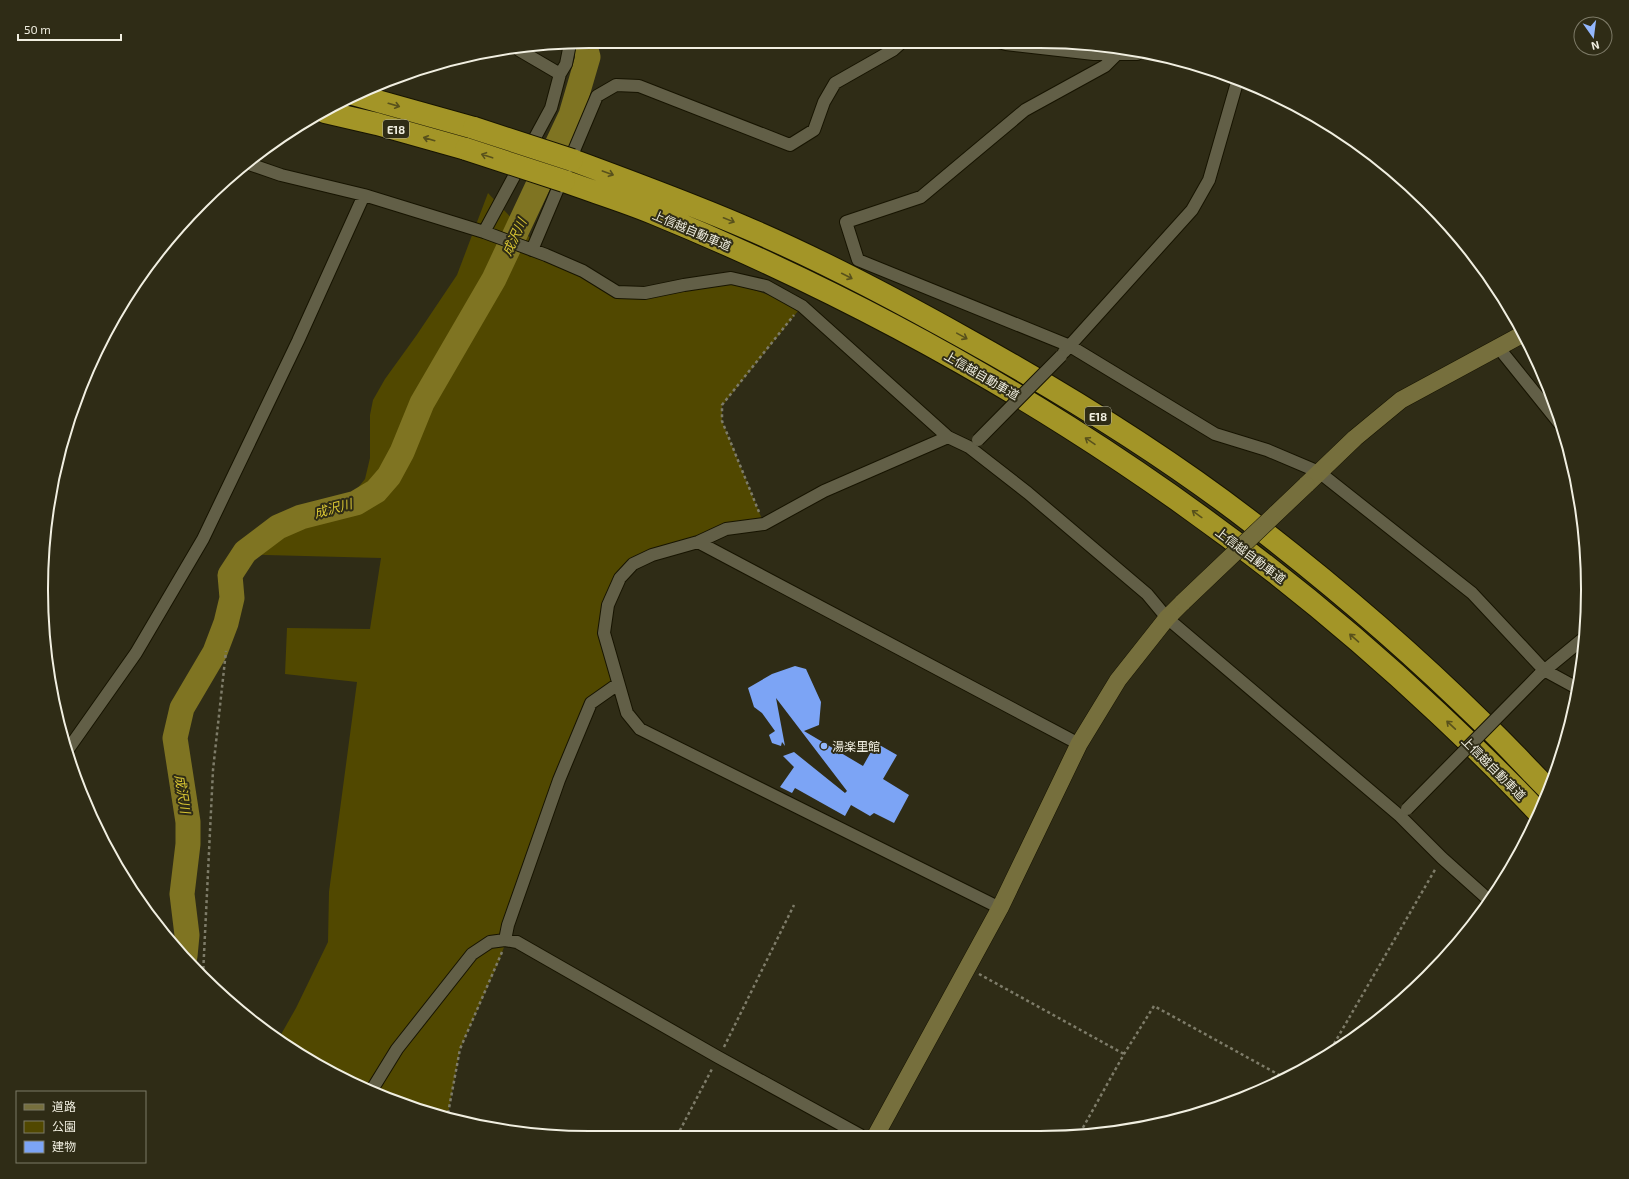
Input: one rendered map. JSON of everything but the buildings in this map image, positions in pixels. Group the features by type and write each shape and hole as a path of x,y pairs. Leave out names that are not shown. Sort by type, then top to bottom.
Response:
{"highway":[{"name":"上信越自動車道","path":"364,97 474,128 572,160 658,191 737,223 829,266 919,312 1008,362 1100,417 1177,469 1254,524 1338,592 1411,656 1483,722 1544,785"},
{"name":"上信越自動車道","path":"332,114 377,124 466,150 564,181 650,212 735,248 818,287 907,332 997,383 1084,437 1166,492 1251,554 1323,611 1399,676 1466,739 1535,809"}],"street":[{"path":"532,250 597,96 616,85 640,86 790,145 814,130 824,102 835,84 895,48"},
{"path":"1042,48 1094,54 1117,54"},
{"path":"484,232 551,108 560,74 566,64 569,49"},
{"path":"523,53 560,74"},
{"path":"1117,54 1105,66 1024,110 921,197 846,222 858,260 1070,346 1215,434 1267,450 1319,472 1472,593 1541,673 1572,686"},
{"path":"974,443 1061,356 1192,210 1209,180 1236,85"},
{"path":"253,165 281,175 364,195 484,232 583,271 617,292 645,293 731,278 766,286 802,306 948,437 974,443 1028,493 1147,594 1167,618 1404,813 1442,858 1485,897"},
{"path":"71,745 136,653 203,539 298,341 364,195"},
{"path":"878,1131 1000,908 1079,744 1118,680 1167,618 1355,438 1401,400 1518,337"},
{"path":"1498,347 1551,413"},
{"path":"948,437 824,491 764,524 726,530 698,542 652,555 633,564 620,578 608,605 604,633 627,713 640,729 1000,908"},
{"path":"698,542 1079,744"},
{"path":"1404,813 1541,673 1578,643"},
{"path":"505,940 508,925 559,780 591,703 618,684"},
{"path":"373,1086 397,1049 472,954 490,942 505,940 517,942 718,1057 853,1131"}],"path":[{"path":"764,524 722,421 722,405 802,306"},
{"path":"203,968 214,770 226,651"},
{"path":"1334,1043 1442,858"},
{"path":"680,1131 794,905"},
{"path":"449,1113 460,1049 499,961 505,940"},
{"path":"968,968 1124,1054"},
{"path":"1083,1129 1124,1054 1154,1006 1279,1075"}],"green space":[{"path":"488,193 546,255 617,292 733,283 802,306 722,406 722,421 764,524 652,555 620,578 604,633 618,684 591,703 499,961 460,1049 448,1113 382,1090 350,1075 281,1034 296,1008 328,942 329,892 357,682 285,674 287,628 370,629 381,558 250,554 276,534 337,507 348,500 365,479 370,458 370,415 373,400 385,379 457,275"}],"waterway":[{"name":"成沢川","path":"186,951 187,935 182,894 188,844 188,822 175,738 182,708 215,652 226,623 232,598 230,575 245,552 278,527 301,517 356,503 376,491 389,476 402,452 422,403 494,279 571,115 588,57 586,48"}],"place":[{"name":"湯楽里館","path":"824,746"}]}
